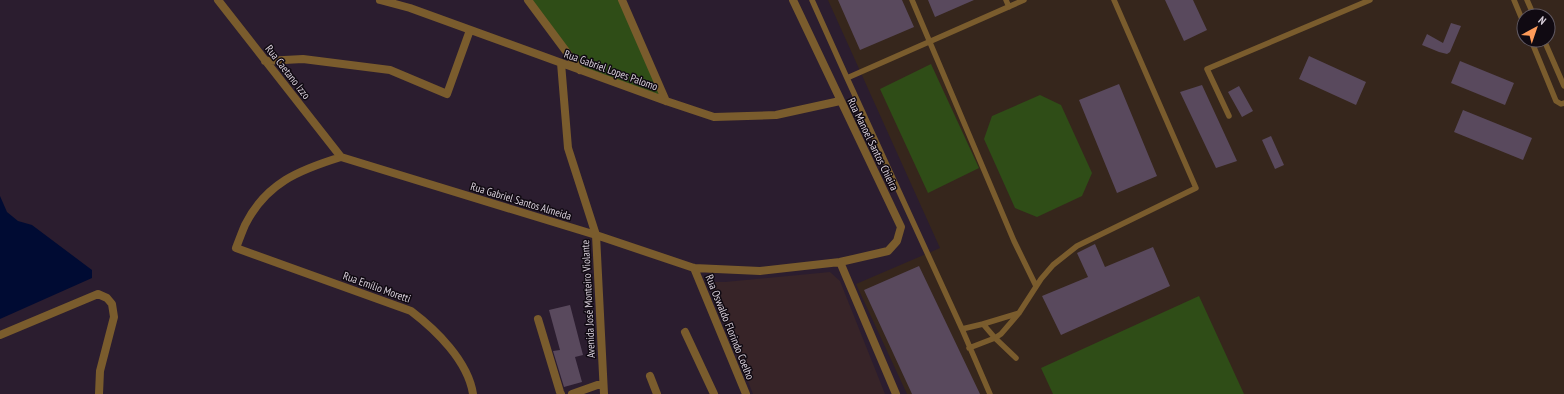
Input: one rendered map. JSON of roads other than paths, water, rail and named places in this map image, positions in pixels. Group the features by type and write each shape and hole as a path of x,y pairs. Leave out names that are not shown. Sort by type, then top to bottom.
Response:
{"street":[{"name":"Rua Caetano Izzo","path":"218,0 341,157"},
{"name":"Rua Gabriel Lopes Palomo","path":"380,0 410,8 666,102 714,117 776,115 840,100"},
{"path":"528,0 580,70"},
{"path":"622,0 666,102"},
{"name":"Rua Manoel Santos Chieira","path":"793,0 901,227 897,240 888,251 840,262"},
{"path":"265,61 303,60 390,70 447,94 470,30"},
{"name":"Avenida José Monteiro Violante","path":"561,63 568,148 596,235 604,394"},
{"name":"Rua Gabriel Santos Almeida","path":"341,157 596,235 694,268 760,271 840,262"},
{"name":"Rua Emílio Moretti","path":"341,157 311,166 272,189 259,204 245,225 236,248 411,311 432,327 448,345 464,368 473,389 473,394"},
{"path":"840,262 896,394"},
{"name":"Rua Oswaldo Florindo Coelho","path":"694,268 746,394"},
{"path":"0,334 98,294 107,298 112,304 114,317 100,371 99,394"},
{"path":"538,319 561,394"},
{"path":"685,332 714,394"},
{"path":"650,376 657,394"},
{"path":"572,394 603,383"}],"lane":[{"path":"812,0 962,329 990,394"},
{"path":"912,0 1012,234 1036,286"},
{"path":"1006,0 1009,7"},
{"path":"847,78 1024,0"},
{"path":"969,348 1001,334 1019,313 1036,286 1052,265 1077,246 1196,188 1114,0"},
{"path":"1229,116 1207,69 1370,0"},
{"path":"1534,48 1556,101 1561,104 1564,103"},
{"path":"1547,48 1564,86"},
{"path":"962,329 1019,313"},
{"path":"983,324 994,338 1016,358"}],"water":[{"path":"0,196 7,212 18,221 32,225 92,270 92,278 0,319"}]}
